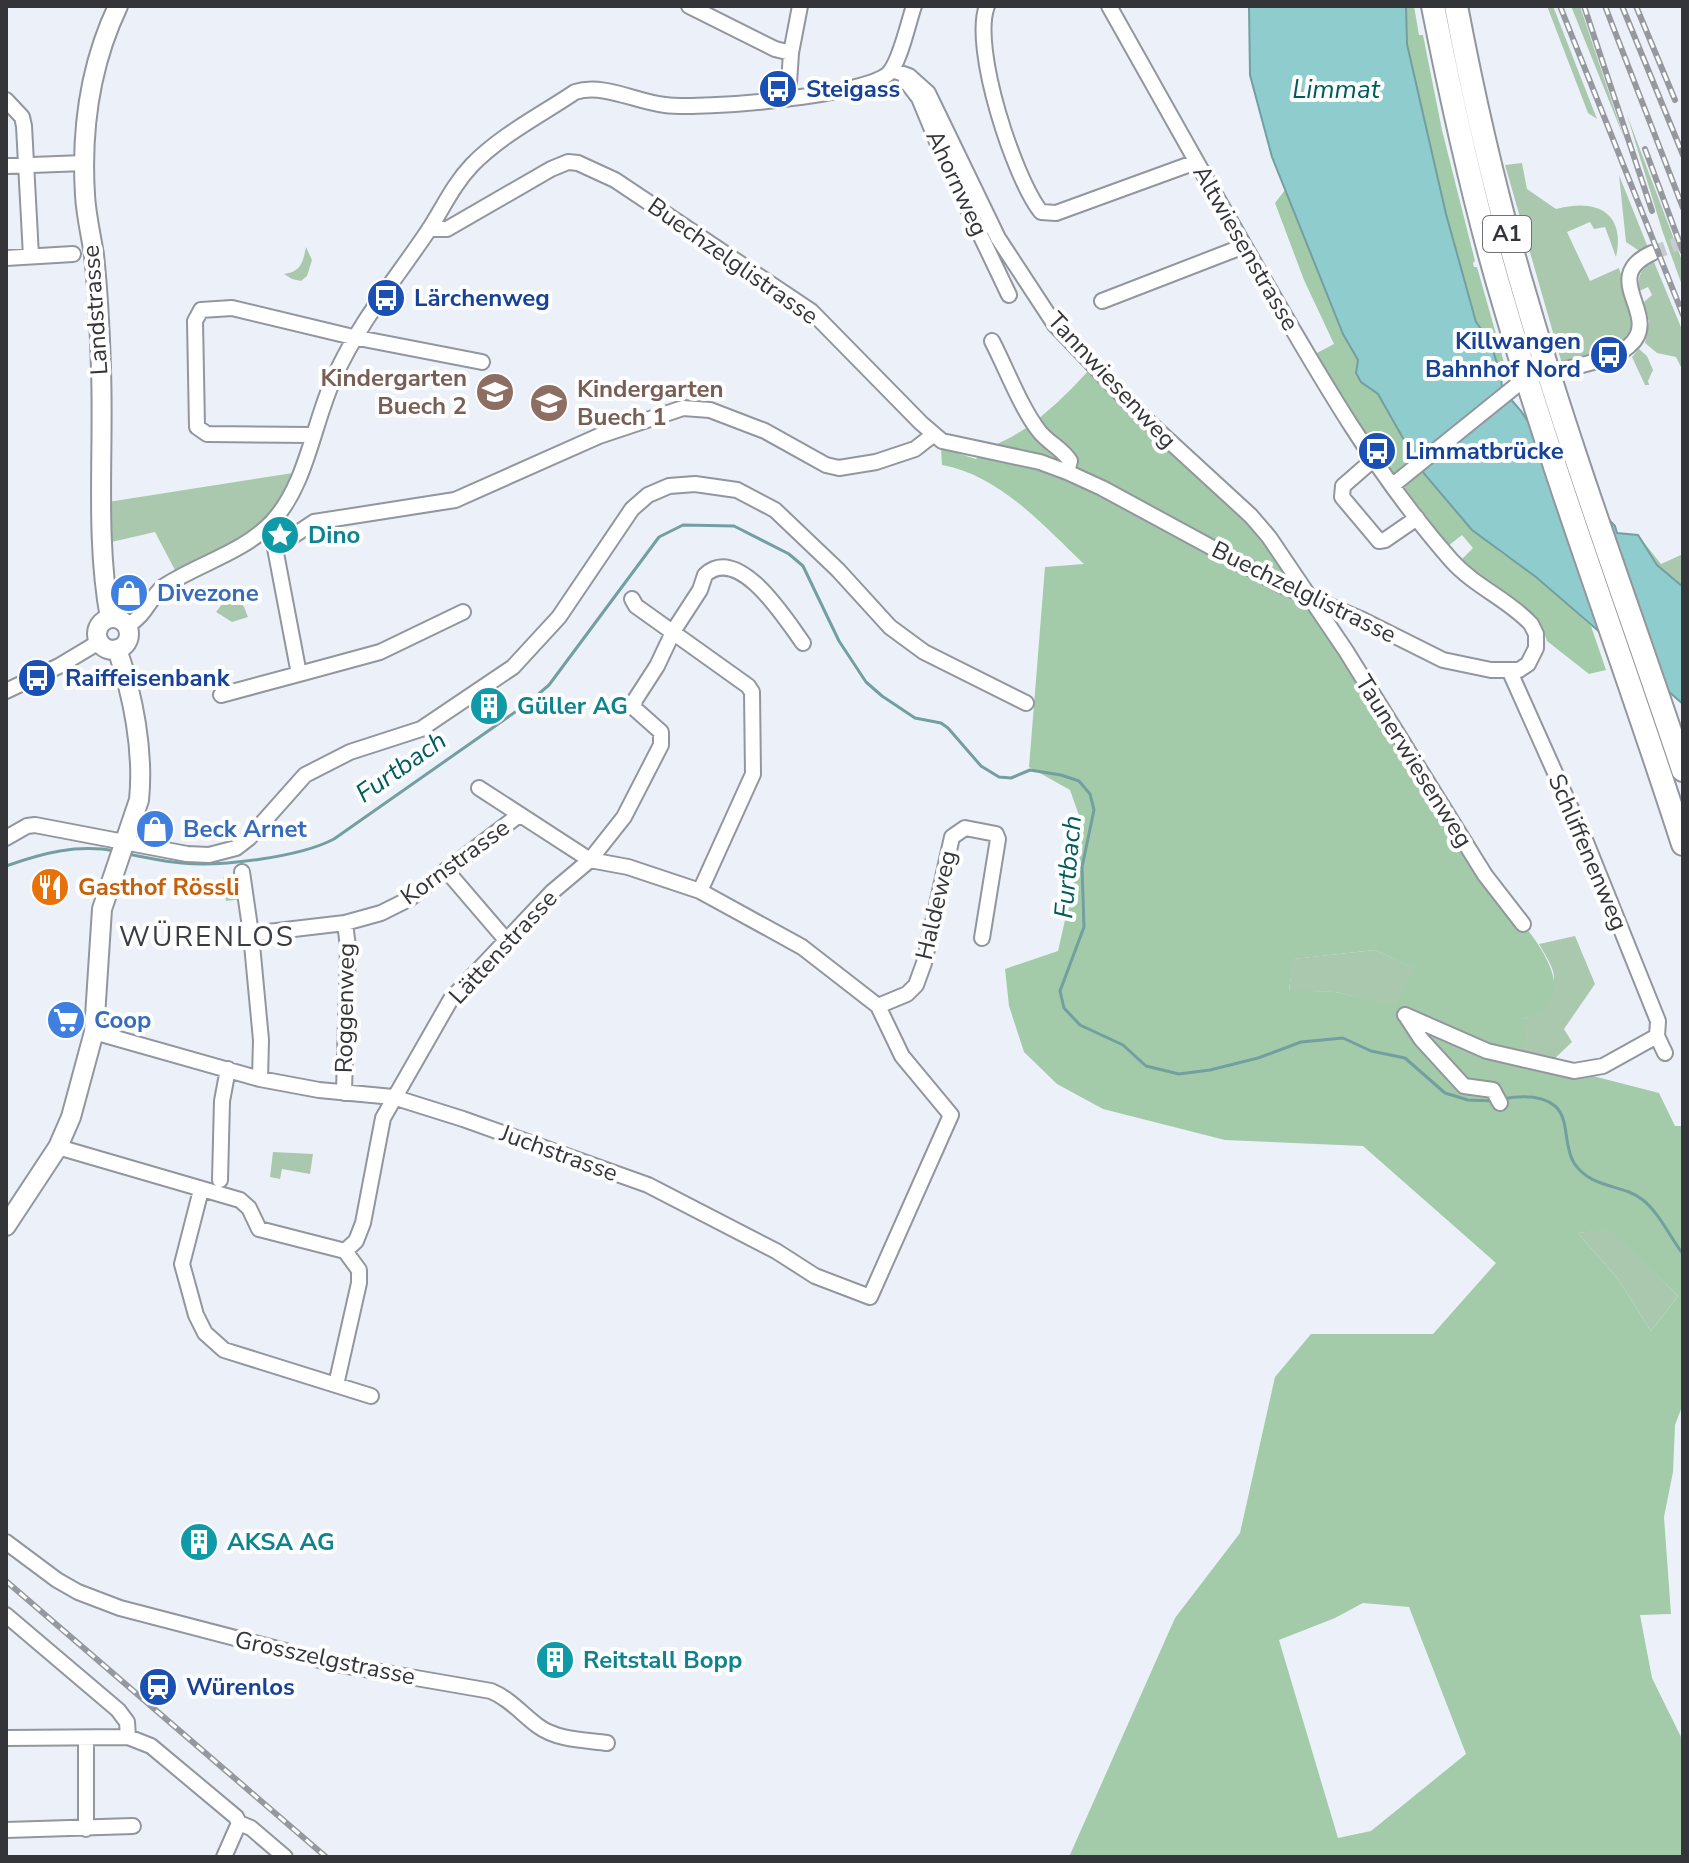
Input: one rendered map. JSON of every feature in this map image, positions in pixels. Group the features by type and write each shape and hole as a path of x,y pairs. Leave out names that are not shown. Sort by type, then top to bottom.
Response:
{"highway":[{"name":"A1","path":"1433,6 1476,202 1505,307 1683,844"},
{"name":"A1","path":"1456,6 1504,222 1534,327 1683,770"}],"main road":[{"name":"Landstrasse","path":"118,6 96,62 84,163 100,357 102,578 118,622"},
{"path":"118,622 128,637 126,643 117,649 107,649 99,642 98,627 118,622"},
{"path":"7,1221 58,1147 71,1117 94,1032 102,909 139,800 141,785 135,725 117,649"}],"street":[{"path":"689,6 775,49 791,53"},
{"path":"788,98 791,53 800,6"},
{"path":"118,622 141,617 163,587 258,534 273,521 292,493 324,400 353,337 429,229 453,187 472,165 499,142 575,92 593,89 660,105 694,108 788,98 872,83 896,72 914,6"},
{"path":"987,6 983,25 992,93 1007,141 1032,200 1041,212 1056,213 1196,162"},
{"name":"Altwiesenstrasse","path":"1109,6 1328,391 1393,485"},
{"name":"Ahornweg","path":"896,72 919,98 945,161 1009,295"},
{"name":"Tannwiesenweg","path":"896,72 909,76 928,93 998,238 1055,325 1141,415 1251,516 1299,578 1307,597"},
{"path":"6,100 22,117 31,256"},
{"name":"Buechzelglistrasse","path":"429,229 447,229 551,169 568,162 578,163 615,180 811,311 933,435 953,445 1014,456 1067,472 1281,585 1363,620 1443,660 1510,672"},
{"path":"6,166 84,163"},
{"path":"1102,301 1244,246"},
{"path":"1563,370 1620,352 1631,345 1640,320 1629,287 1629,276 1638,261 1652,253"},
{"path":"6,258 73,254"},
{"path":"312,435 207,434 197,427 195,321 201,310 232,308 353,337 482,362"},
{"path":"992,341 1036,427 1068,456 1067,472"},
{"path":"1510,672 1524,667 1532,658 1537,644 1534,629 1528,620 1468,578 1393,485 1512,387"},
{"path":"275,548 314,522 455,500 599,436 683,408 710,410 765,431 826,465 839,468 876,462 915,449 933,435"},
{"path":"1374,459 1343,486 1342,497 1379,541 1417,518"},
{"path":"6,838 35,825 121,846 187,854 209,855 228,851 249,838 305,775 350,752 421,729 513,667 559,617 632,509 648,495 669,486 695,484 737,490 775,510 838,570 890,627 924,652 1026,703"},
{"path":"258,534 266,544 275,548"},
{"path":"275,548 299,674"},
{"path":"674,630 700,590 705,575 715,569 730,569 755,582 803,643"},
{"name":"Taunerwiesenweg","path":"1307,597 1355,665 1485,875 1523,924"},
{"path":"632,599 636,606 674,630 752,692 753,774 700,891"},
{"path":"221,695 380,652 463,612"},
{"name":"Lättenstrasse","path":"345,1251 360,1234 379,1133 393,1097 451,999 552,892 590,860 624,817 661,745 661,732 634,708 635,700 657,666 674,630"},
{"path":"6,691 43,675 99,642"},
{"name":"Schliffenenweg","path":"1510,672 1597,870 1658,1021 1657,1036 1665,1053"},
{"path":"479,788 590,860 628,867 700,891 802,947 878,1006"},
{"name":"Kornstrasse","path":"251,934 345,923 381,913 409,899 519,815"},
{"name":"Haldeweg","path":"878,1006 907,994 916,985 924,963 952,837 965,828 996,834 998,839 982,938"},
{"path":"446,870 506,940"},
{"path":"242,872 261,1040 260,1079"},
{"name":"Roggenweg","path":"344,1093 348,947 345,923"},
{"name":"Juchstrasse","path":"94,1032 260,1079 344,1093 393,1097 463,1119 648,1185 776,1251 815,1276 870,1297 951,1115 910,1067 878,1006"},
{"path":"1499,1099 1493,1090 1464,1086 1421,1039 1405,1015 1487,1051 1574,1071 1594,1069 1657,1036"},
{"path":"220,1180 222,1101 228,1069"},
{"path":"58,1147 240,1200 249,1208 255,1225 265,1232 345,1251 359,1270 359,1283 336,1385"},
{"path":"201,1190 182,1264 196,1315 205,1333 224,1350 371,1396"},
{"name":"Grosszelgstrasse","path":"6,1542 40,1569 78,1592 144,1615 354,1668 491,1691 501,1695 540,1728 562,1737 607,1743"},
{"path":"6,1615 118,1710 127,1722 128,1737"},
{"path":"6,1738 128,1737 151,1746 236,1817 239,1823 251,1828 285,1857"},
{"path":"86,1738 86,1829"},
{"path":"224,1857 239,1823"},
{"path":"6,1830 133,1826"}],"green space":[{"path":"1406,6 1414,6 1419,35 1423,35 1473,263 1477,267 1509,380 1502,381 1490,341 1476,323 1446,214 1407,44"},
{"path":"1547,6 1553,6 1597,119 1588,113"},
{"path":"1571,6 1580,6 1624,138"},
{"path":"1627,115 1683,263 1683,288 1662,230"},
{"path":"1522,163 1527,189 1556,209 1595,207 1612,219 1618,242 1616,257 1605,227 1594,229 1590,222 1567,232 1590,281 1619,268 1634,323 1626,340 1606,352 1562,364 1505,165"},
{"path":"1619,175 1649,250 1638,250 1626,242"},
{"path":"1285,190 1343,334 1358,360 1361,382 1378,394 1421,470 1500,552 1536,577 1591,626 1606,670 1589,674 1547,641 1542,627 1530,613 1460,561 1473,548 1462,535 1448,546 1364,433 1315,354 1334,344 1304,280 1275,203"},
{"path":"306,247 312,260 307,276 301,281 292,279 284,274 300,265"},
{"path":"1654,262 1683,332 1683,371 1676,357 1657,353 1645,343 1649,322 1644,302 1652,295 1648,287 1639,291 1639,281 1643,270"},
{"path":"1639,349 1647,356 1653,370 1649,385 1645,385 1632,357"},
{"path":"1093,365 1251,516 1541,950 1549,963 1554,990 1550,1002 1539,1012 1522,1019 1526,1037 1515,1056 1659,1093 1675,1126 1683,1126 1683,1404 1675,1425 1673,1472 1664,1517 1671,1614 1640,1615 1652,1678 1683,1741 1683,1857 1069,1857 1175,1618 1240,1533 1275,1377 1311,1334 1433,1334 1496,1263 1363,1146 1225,1140 1103,1109 1057,1084 1024,1052 1009,1006 1005,969 1058,951 1077,867 1082,824 1070,790 1029,767 1045,567 1084,564 1001,490 982,479 942,465 941,448 976,459 1037,419","holes":["1375,950 1414,968 1396,1005 1335,992 1289,990 1294,959","1610,1230 1678,1296 1651,1331 1618,1279 1578,1233","1363,1603 1409,1607 1466,1754 1371,1831 1338,1838 1279,1640 1335,1618"]},
{"path":"293,473 284,494 260,524 231,544 176,572 155,532 107,543 108,502"},
{"path":"1638,535 1661,564 1683,554 1683,587 1657,565"},
{"path":"232,591 248,617 232,622 216,612"},
{"path":"240,875 243,899 226,901 223,877"},
{"path":"1575,936 1595,984 1564,1029 1572,1042 1549,1064 1514,1056 1521,1019 1537,1010 1554,981 1552,968 1539,944"},
{"path":"1375,950 1415,968 1396,1006 1335,992 1289,991 1293,959"},
{"path":"273,1152 313,1154 310,1174 282,1169 280,1179 270,1177"},
{"path":"1610,1229 1678,1296 1651,1331 1618,1279 1578,1233"}],"water":[{"name":"Limmat","path":"1249,6 1406,6 1407,44 1446,214 1476,322 1490,341 1502,389 1559,467 1615,526 1617,533 1638,535 1657,565 1683,587 1683,704 1536,577 1472,530 1421,470 1378,394 1361,382 1356,373 1358,360 1343,334 1272,157 1250,75"}],"waterway":[{"name":"Furtbach","path":"127,854 175,862 217,863 281,856 334,839 528,703 549,685 659,537 683,525 734,526 789,554 803,566 839,641 866,682 882,696 915,718 941,723 981,766 999,777 1011,778 1030,770 1061,775 1079,781 1090,794 1094,810 1082,867 1084,927 1060,991 1064,1008 1080,1025 1123,1045 1146,1066 1179,1074 1258,1058 1301,1042 1343,1038 1371,1051 1405,1058 1445,1093 1468,1100 1494,1101"},
{"name":"Furtbach","path":"6,866 60,851 116,851"},
{"name":"Furtbach","path":"1502,1099 1536,1098 1555,1106 1563,1118 1571,1156 1581,1172 1643,1200 1683,1254"}],"tunnel":[{"path":"1652,253 1683,242"}],"railway":[{"path":"1560,6 1683,315"},
{"path":"1584,6 1652,211"},
{"path":"1605,6 1683,208"},
{"path":"1622,6 1683,155"},
{"path":"1636,6 1675,100"},
{"path":"1645,149 1683,252"},
{"path":"6,1581 326,1857"}],"place":[{"name":"Steigass","path":"778,89"},
{"name":"Lärchenweg","path":"386,298"},
{"name":"Killwangen Bahnhof Nord","path":"1609,355"},
{"name":"Kindergarten Buech 2","path":"495,392"},
{"name":"Kindergarten Buech 1","path":"549,403"},
{"name":"Limmatbrücke","path":"1377,451"},
{"name":"Dino","path":"280,535"},
{"name":"Divezone","path":"129,593"},
{"name":"Raiffeisenbank","path":"37,678"},
{"name":"Güller AG","path":"489,706"},
{"name":"Beck Arnet","path":"155,829"},
{"name":"Gasthof Rössli","path":"50,887"},
{"name":"Coop","path":"66,1020"},
{"name":"AKSA AG","path":"199,1542"},
{"name":"Reitstall Bopp","path":"555,1660"},
{"name":"Würenlos","path":"158,1687"}],"district":[{"name":"WÜRENLOS","path":"207,937"}]}
